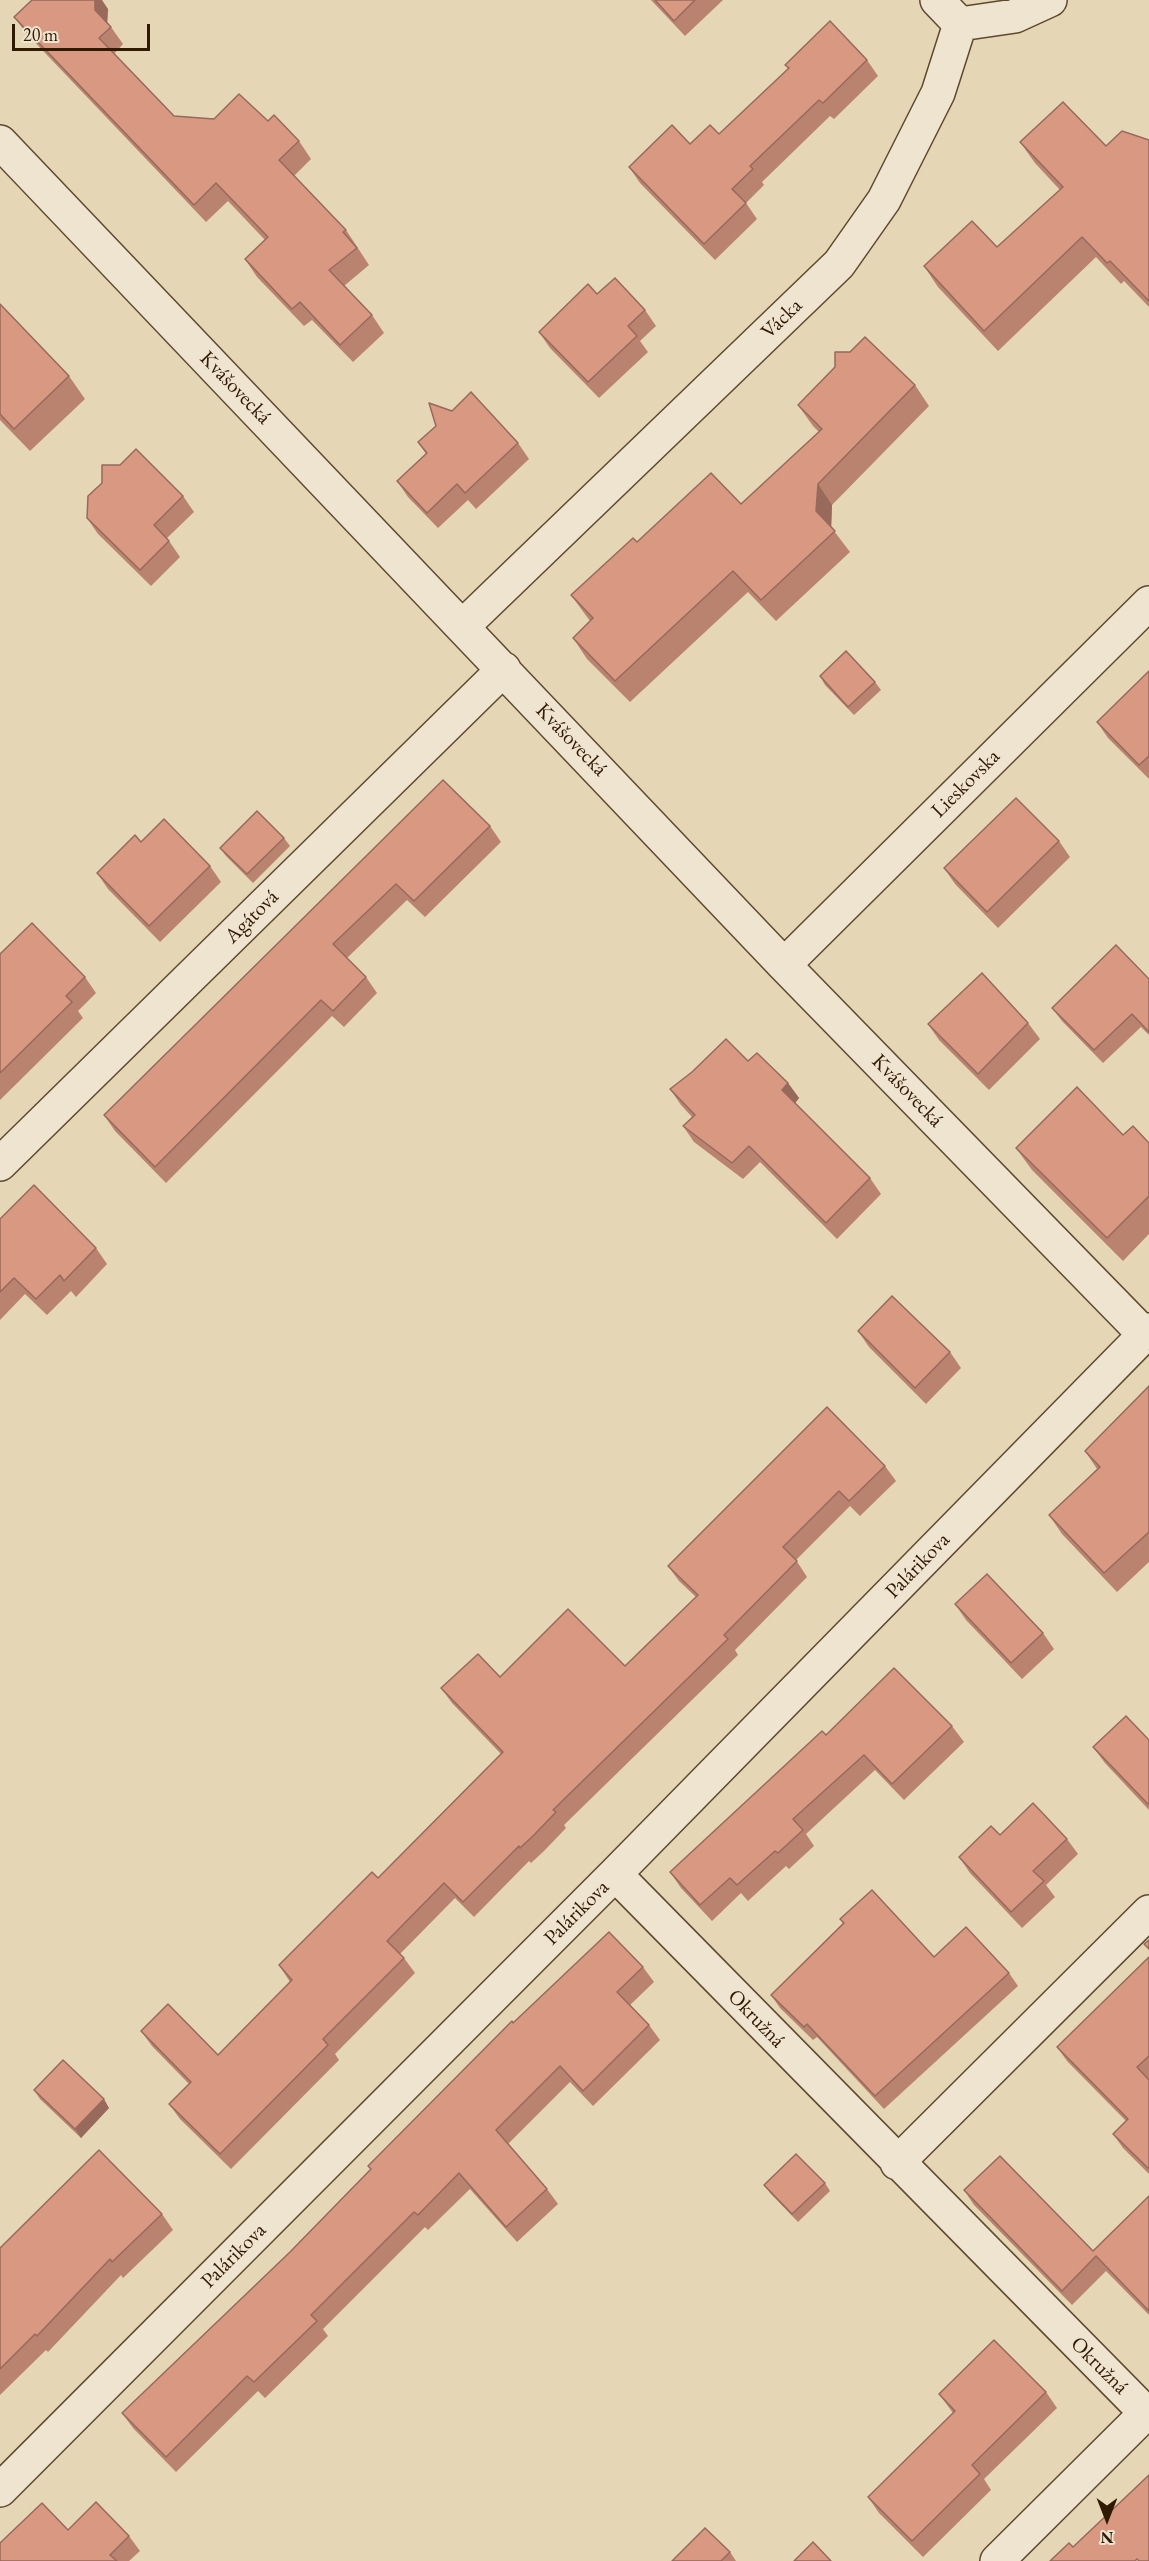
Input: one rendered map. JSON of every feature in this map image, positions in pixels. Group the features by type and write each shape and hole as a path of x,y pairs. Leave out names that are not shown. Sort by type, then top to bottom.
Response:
{"street":[{"path":"937,0 960,24 1015,16 1050,0"},
{"name":"Vácka","path":"463,626 839,264 884,200 938,93 960,24"},
{"name":"Kvášovecká","path":"0,142 784,965 1147,1332"},
{"name":"Lieskovska","path":"784,965 1149,603"},
{"name":"Agátová","path":"0,1164 504,669"},
{"name":"Palárikova","path":"0,2490 615,1874 1147,1332"},
{"name":"Okružná","path":"615,1874 897,2163 1148,2413"},
{"path":"897,2163 1149,1912"},
{"path":"997,2561 1148,2413"}],"building":[{"path":"32,0 95,0 95,10 111,27 99,38 174,116 214,119 239,94 268,121 274,115 299,141 279,160 346,230 343,232 357,248 329,270 372,315 340,345 300,302 292,309 245,259 268,237 216,183 194,205 14,17"},
{"path":"655,0 695,0 674,21"},
{"path":"830,21 867,60 823,103 819,100 750,166 753,169 732,189 746,203 704,244 629,167 672,125 690,144 710,125 719,134 789,68 785,65"},
{"path":"1063,102 1106,146 1122,131 1149,140 1149,301 1110,261 1107,263 1082,237 984,331 924,266 972,221 997,247 1063,187 1020,142"},
{"path":"615,278 645,310 628,326 637,336 588,382 539,332 588,284 597,294"},
{"path":"0,304 69,376 14,429 0,414"},
{"path":"865,337 915,385 818,484 816,511 835,531 761,600 733,571 615,681 573,638 593,618 571,595 633,538 637,542 711,473 741,504 822,429 798,405 835,367 835,352 850,352"},
{"path":"471,392 518,443 465,493 457,484 427,513 397,481 427,453 418,442 436,426 429,403 452,411"},
{"path":"136,449 183,496 154,525 169,541 140,570 87,518 88,496 102,483 102,465 120,465"},
{"path":"846,651 875,682 848,707 820,676"},
{"path":"1149,671 1149,756 1139,765 1097,722"},
{"path":"443,780 490,826 414,901 396,884 333,944 366,977 333,1011 321,1000 155,1167 104,1115"},
{"path":"1016,798 1059,841 987,912 944,868"},
{"path":"257,811 284,838 247,874 220,848"},
{"path":"164,819 210,866 149,926 97,873 135,835 141,842"},
{"path":"32,923 85,977 66,996 72,1002 0,1073 0,954"},
{"path":"1116,945 1149,979 1149,1032 1132,1014 1094,1050 1052,1008"},
{"path":"982,973 1028,1023 978,1074 928,1024"},
{"path":"726,1039 748,1061 757,1053 788,1083 782,1090 870,1178 826,1223 749,1146 732,1163 683,1126 695,1115 670,1089 692,1072"},
{"path":"1077,1087 1123,1135 1133,1126 1149,1143 1149,1196 1107,1238 1016,1148"},
{"path":"34,1185 96,1248 64,1281 60,1275 36,1299 14,1278 0,1292 0,1219"},
{"path":"892,1296 950,1352 915,1388 858,1331"},
{"path":"1149,1386 1149,1532 1104,1573 1049,1515 1100,1467 1085,1451"},
{"path":"827,1407 885,1466 849,1501 839,1491 783,1547 797,1561 724,1635 728,1639 553,1810 556,1812 534,1835 520,1848 519,1846 463,1902 444,1883 387,1941 404,1958 323,2039 328,2045 220,2154 169,2104 191,2082 141,2031 168,2004 218,2055 292,1980 279,1965 372,1872 378,1878 503,1752 441,1688 478,1654 500,1677 568,1609 625,1666 698,1595 668,1566"},
{"path":"987,1574 1043,1633 1011,1663 955,1604"},
{"path":"894,1668 952,1726 892,1784 864,1755 793,1819 803,1830 778,1853 775,1851 737,1885 730,1878 700,1905 670,1872 822,1731 826,1735"},
{"path":"1126,1716 1149,1740 1149,1805 1093,1747"},
{"path":"1033,1803 1067,1839 1033,1871 1044,1881 1011,1912 959,1857 991,1826 1000,1835"},
{"path":"872,1890 934,1957 966,1927 1009,1973 875,2096 807,2024 804,2027 771,1995 844,1923 840,1919"},
{"path":"609,1932 643,1967 617,1992 649,2025 583,2091 560,2066 496,2130 547,2189 506,2227 459,2173 418,2215 414,2212 311,2315 317,2321 254,2382 247,2376 166,2457 122,2413 290,2252 371,2169 368,2166 512,2021 513,2023"},
{"path":"1149,1957 1149,2056 1137,2067 1149,2080 1149,2169 1113,2134 1128,2119 1057,2047"},
{"path":"63,2060 104,2099 75,2129 34,2090"},
{"path":"99,2150 162,2214 112,2262 110,2259 37,2336 35,2334 0,2369 0,2248"},
{"path":"796,2154 825,2183 792,2214 764,2185"},
{"path":"1000,2156 1093,2251 1149,2196 1149,2311 1096,2256 1062,2291 964,2190"},
{"path":"994,2340 1046,2392 972,2465 980,2474 912,2541 868,2497 955,2411 939,2394"},
{"path":"1149,2475 1149,2561 1137,2559 1135,2561 1050,2561 1069,2543 1073,2547"},
{"path":"96,2502 129,2536 110,2555 117,2561 0,2561 0,2543 42,2503 68,2530"},
{"path":"705,2528 730,2552 721,2561 672,2561"},
{"path":"813,2542 831,2561 794,2561"}]}
